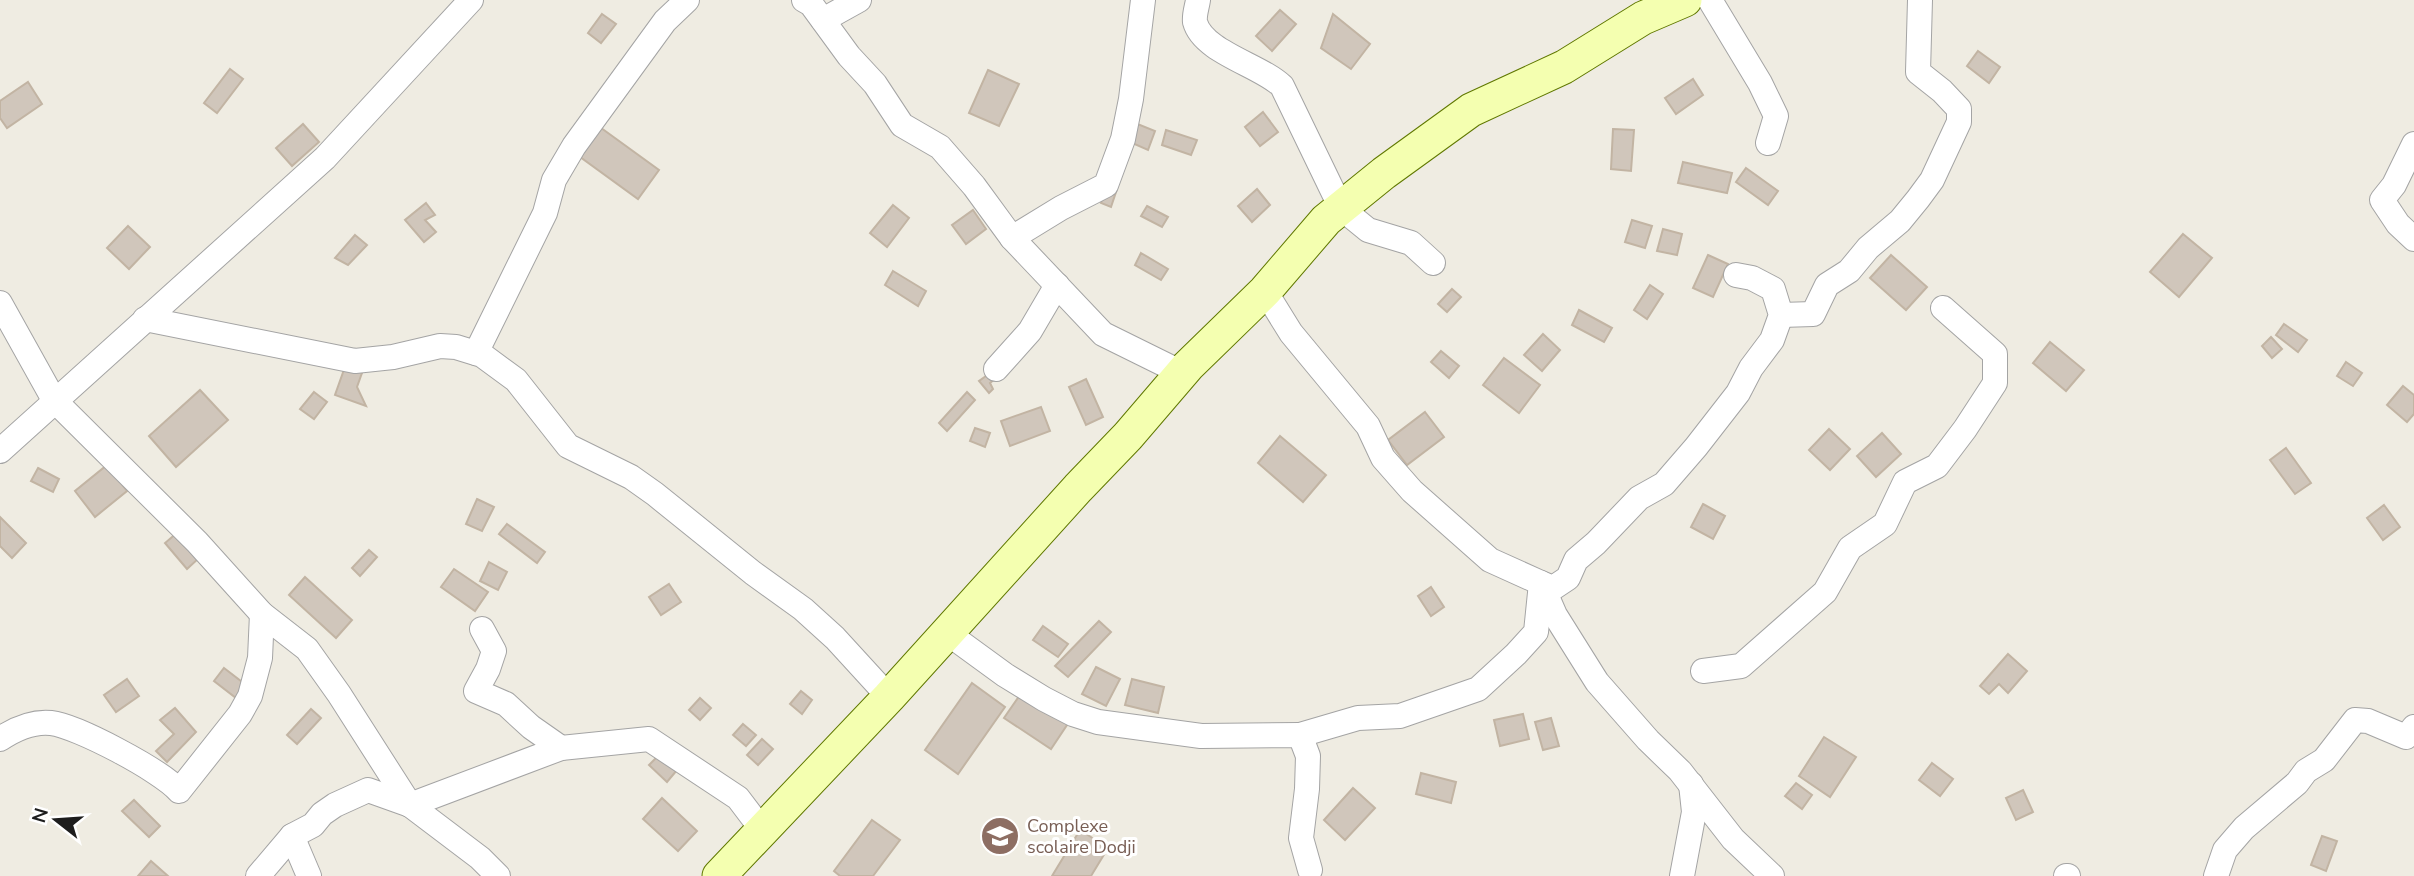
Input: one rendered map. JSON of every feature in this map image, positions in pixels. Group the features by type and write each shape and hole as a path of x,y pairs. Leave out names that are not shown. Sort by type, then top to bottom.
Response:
{"main road":[{"path":"719,876 888,697 1128,436 1182,373 1265,291 1326,220 1384,173 1471,110 1564,67 1643,18 1685,0"}],"street":[{"path":"0,451 325,158 471,0"},
{"path":"476,353 545,213 554,180 574,146 665,21 687,0"},
{"path":"804,0 811,4 874,84 902,125 940,147 974,186 1012,238 1103,334 1182,373"},
{"path":"823,20 859,0"},
{"path":"1012,238 1061,208 1106,186 1123,139 1131,99 1143,0"},
{"path":"1198,0 1195,20 1202,35 1216,47 1273,78 1282,86 1341,208 1368,230 1412,243 1433,263"},
{"path":"1710,0 1760,83 1776,116 1768,142"},
{"path":"1781,315 1813,314 1827,285 1849,271 1868,247 1900,221 1932,180 1959,122 1959,109 1918,72 1920,0"},
{"path":"2414,144 2403,170 2382,200 2398,224 2414,239"},
{"path":"1265,291 1291,333 1367,426 1383,458 1412,491 1490,561 1553,588 1568,578 1576,560 1639,498 1664,484 1738,393 1751,368 1772,340 1781,315 1773,289 1752,278 1736,275"},
{"path":"996,369 1030,331 1057,285"},
{"path":"0,303 54,400 197,542 262,614 307,649 410,805"},
{"path":"1703,671 1741,666 1825,592 1850,548 1885,524 1905,482 1937,466 1988,395 1995,383 1995,354 1943,308"},
{"path":"145,319 355,361 393,357 440,346 476,353 516,380 568,446 631,477 647,488 821,624 888,697"},
{"path":"946,632 1034,693 1073,714 1098,722 1200,736 1300,735 1358,718 1400,716 1478,688 1536,632 1541,583"},
{"path":"1541,583 1555,615 1597,682 1648,740 1680,771 1733,839 1772,876"},
{"path":"0,739 28,725 57,724 138,762 163,777 179,791 240,714 250,696 260,658 262,614"},
{"path":"482,629 494,651 476,691 506,704 531,727 561,748"},
{"path":"2216,876 2225,850 2244,828 2297,783 2306,771 2324,760 2355,720 2368,721 2406,737 2414,727"},
{"path":"1300,735 1308,756 1301,838 1310,870"},
{"path":"410,805 561,748 649,739 738,798 763,831"},
{"path":"1682,876 1694,812 1691,784"},
{"path":"258,876 292,835 313,825 335,805 368,790 410,805 480,858 498,876"},
{"path":"292,835 309,876"}],"building":[{"path":"1280,10 1296,24 1272,51 1256,36"},
{"path":"602,14 616,24 601,43 588,33"},
{"path":"1333,14 1370,44 1351,69 1321,48"},
{"path":"1978,51 2000,67 1989,83 1967,66"},
{"path":"230,69 243,79 217,113 204,103"},
{"path":"988,70 1019,84 999,126 969,113"},
{"path":"1693,79 1703,95 1676,114 1665,98"},
{"path":"28,82 42,104 7,128 0,118 0,101"},
{"path":"1263,112 1278,132 1260,146 1245,127"},
{"path":"1130,121 1155,131 1148,150 1123,139"},
{"path":"303,124 319,142 292,166 276,148"},
{"path":"597,125 659,170 638,199 576,154"},
{"path":"1613,129 1634,130 1631,171 1611,169"},
{"path":"1166,130 1197,140 1191,155 1162,145"},
{"path":"1683,162 1732,173 1727,193 1678,183"},
{"path":"1746,168 1778,191 1768,205 1736,182"},
{"path":"1106,185 1117,189 1111,207 1101,203"},
{"path":"1257,189 1270,205 1252,222 1238,206"},
{"path":"426,203 435,215 425,220 436,232 424,242 405,220"},
{"path":"893,205 909,218 887,247 870,233"},
{"path":"1147,206 1168,217 1162,227 1141,216"},
{"path":"973,210 986,229 966,244 952,225"},
{"path":"1632,220 1652,226 1645,248 1625,242"},
{"path":"128,226 150,247 129,269 107,248"},
{"path":"1663,229 1682,234 1677,255 1657,251"},
{"path":"2183,234 2212,258 2179,297 2150,272"},
{"path":"355,235 367,245 348,265 335,258"},
{"path":"1141,253 1168,269 1161,280 1135,265"},
{"path":"1708,255 1728,264 1713,297 1693,288"},
{"path":"1891,255 1927,287 1906,310 1870,278"},
{"path":"893,271 926,291 918,306 885,285"},
{"path":"1650,285 1663,294 1647,319 1634,310"},
{"path":"1452,289 1461,297 1447,312 1438,304"},
{"path":"1579,310 1612,328 1604,342 1572,325"},
{"path":"2284,324 2307,340 2298,352 2276,335"},
{"path":"1543,334 1560,350 1542,371 1524,355"},
{"path":"2271,337 2282,349 2272,358 2262,346"},
{"path":"2050,342 2084,370 2066,391 2033,363"},
{"path":"1441,351 1459,366 1449,378 1431,362"},
{"path":"1504,358 1540,385 1519,413 1483,385"},
{"path":"2346,362 2362,373 2353,386 2337,376"},
{"path":"346,364 363,370 357,387 366,406 335,395"},
{"path":"996,369 1001,374 990,383 993,389 989,393 979,381"},
{"path":"1086,379 1103,417 1086,425 1069,387"},
{"path":"2403,386 2414,395 2414,414 2407,422 2387,405"},
{"path":"200,390 228,420 176,467 149,436"},
{"path":"314,392 327,402 314,419 300,409"},
{"path":"967,392 975,400 947,431 939,423"},
{"path":"1041,407 1050,431 1010,446 1001,421"},
{"path":"1425,412 1444,437 1407,465 1388,440"},
{"path":"975,428 990,433 985,447 970,441"},
{"path":"1829,429 1850,449 1830,470 1809,450"},
{"path":"1882,433 1901,454 1876,477 1857,456"},
{"path":"1280,436 1326,475 1303,502 1258,463"},
{"path":"2286,448 2311,483 2295,494 2270,460"},
{"path":"107,465 127,491 95,517 75,491"},
{"path":"38,468 59,479 53,492 31,481"},
{"path":"477,499 494,507 482,531 466,524"},
{"path":"1703,504 1725,516 1713,539 1691,527"},
{"path":"2384,505 2400,527 2383,540 2367,518"},
{"path":"0,517 26,543 12,558 0,546"},
{"path":"507,524 545,552 537,563 499,534"},
{"path":"178,532 199,558 187,569 165,543"},
{"path":"369,550 377,557 360,576 352,568"},
{"path":"489,562 507,572 498,590 480,581"},
{"path":"454,569 488,592 475,611 441,587"},
{"path":"305,577 352,620 336,638 289,595"},
{"path":"669,584 681,602 661,615 649,597"},
{"path":"1431,587 1444,607 1431,616 1418,596"},
{"path":"1099,621 1111,632 1068,677 1055,666"},
{"path":"1043,626 1068,644 1058,657 1033,640"},
{"path":"2008,654 2027,671 2008,693 1999,684 1989,694 1980,686"},
{"path":"1096,667 1120,679 1106,706 1082,694"},
{"path":"224,668 246,685 236,698 214,681"},
{"path":"127,679 139,696 116,712 104,695"},
{"path":"1132,679 1164,687 1158,713 1125,705"},
{"path":"972,683 1005,707 958,774 925,750"},
{"path":"801,691 812,700 802,714 790,704"},
{"path":"1022,692 1069,722 1051,749 1004,718"},
{"path":"700,698 711,708 700,720 689,710"},
{"path":"175,708 196,732 167,762 156,751 174,734 160,720"},
{"path":"311,709 321,718 297,744 287,735"},
{"path":"1523,714 1529,739 1500,746 1494,720"},
{"path":"1551,718 1559,746 1543,750 1535,722"},
{"path":"743,724 756,735 746,746 733,735"},
{"path":"1824,737 1856,757 1830,797 1799,776"},
{"path":"762,739 773,749 758,765 747,755"},
{"path":"660,754 677,770 667,782 649,765"},
{"path":"1932,763 1953,779 1940,796 1919,780"},
{"path":"1421,773 1456,782 1451,803 1416,794"},
{"path":"1796,783 1812,795 1802,809 1785,796"},
{"path":"1353,788 1375,808 1345,840 1324,820"},
{"path":"2023,790 2033,812 2016,820 2006,798"},
{"path":"662,798 697,831 678,851 643,819"},
{"path":"134,800 160,826 149,837 122,811"},
{"path":"872,820 900,840 873,876 840,876 834,871"},
{"path":"1080,830 1108,848 1091,876 1052,876"},
{"path":"2322,836 2337,841 2326,871 2311,865"},
{"path":"151,861 168,876 138,876"}],"place":[{"name":"Complexe scolaire Dodji","path":"1000,836"}]}
